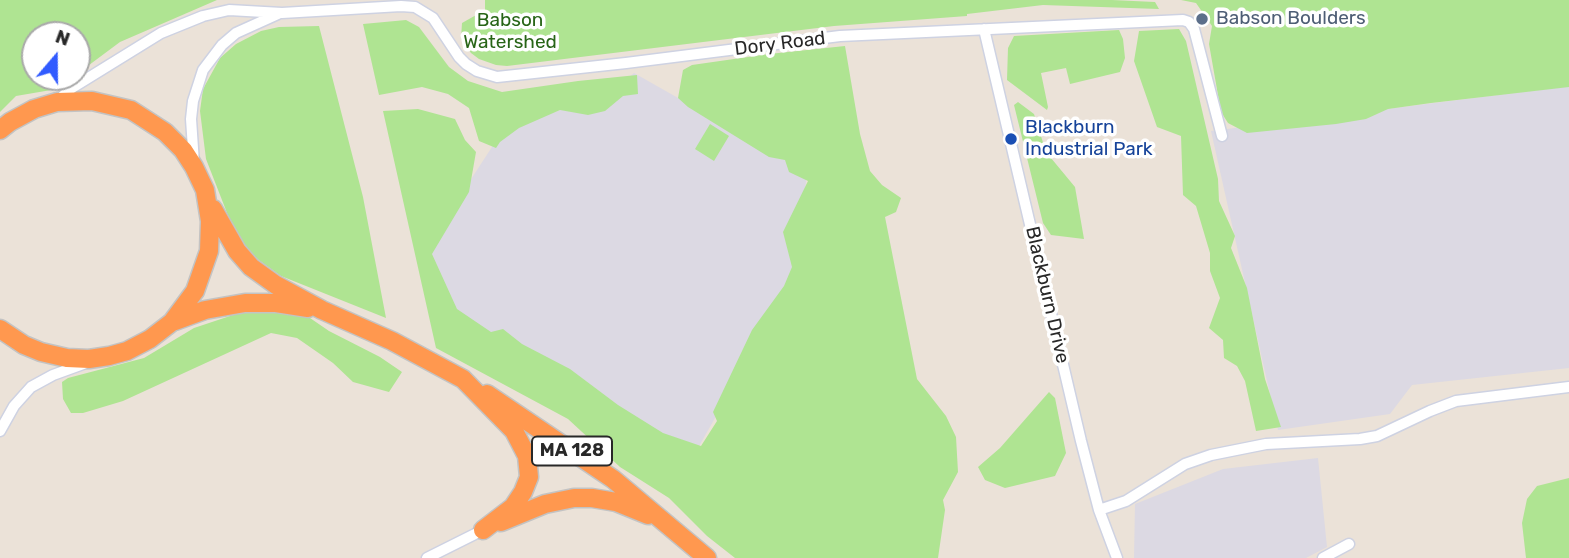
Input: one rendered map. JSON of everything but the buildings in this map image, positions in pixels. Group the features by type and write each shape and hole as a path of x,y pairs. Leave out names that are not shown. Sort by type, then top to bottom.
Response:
{"highway":[{"name":"MA 128","path":"0,131 10,122 34,109 57,102 92,101 131,110 166,132 194,167 222,229 251,267 276,285 322,310 392,341 463,379 522,416 614,480 707,558"},
{"path":"172,321 195,291 209,251 211,221 205,190"},
{"name":"MA 128","path":"0,329 24,345 41,352 66,358 89,359 127,351 150,339 172,321 205,310 244,303 276,303 322,310"},
{"path":"463,379 514,431 527,456 528,477 523,492 513,507 483,530"},
{"path":"483,530 545,504 573,498 616,502 676,530"}],"street":[{"name":"Dory Road","path":"57,102 72,88 179,23 229,10 282,13 415,7 433,18 466,64 486,75 497,77 625,64 840,36 1183,20 1189,22 1194,29 1222,136"},
{"name":"Dory Road","path":"194,167 191,119 193,101 203,70 222,45 236,33 282,13"},
{"name":"Blackburn Drive","path":"984,29 1099,509 1117,558"},
{"path":"0,431 14,406 31,387 53,375 109,356"},
{"path":"1099,509 1126,501 1185,464 1211,455 1266,444 1377,436 1456,401 1569,387"},
{"path":"427,558 483,530"},
{"path":"1323,558 1349,544"}],"shaded area":[{"path":"634,73 807,171 797,274 694,455 450,314 425,250 503,130 566,108 594,108"},
{"path":"1569,86 1569,368 1412,385 1390,414 1278,430 1211,131"},
{"path":"1318,458 1327,547 1306,558 1134,558 1135,504 1223,469"}],"green space":[{"path":"0,0 217,0 120,42 91,64 91,21 21,21 21,91 45,91 16,96 0,112"},
{"name":"Babson Watershed","path":"485,0 1112,0 1155,2 1159,9 1043,5 967,16 834,26 507,66 479,59 461,39 462,23 485,10"},
{"path":"1181,0 1569,0 1569,87 1388,109 1366,119 1247,133 1228,123 1221,112 1209,44 1212,26 1196,3"},
{"path":"406,20 419,27 449,67 468,81 502,92 637,75 638,94 623,96 605,111 588,115 560,110 519,128 496,148 479,141 469,108 448,94 422,87 379,95 363,24"},
{"path":"319,26 363,197 386,318 281,276 256,258 242,242 229,218 206,159 200,111 203,89 220,58 236,44 261,31 279,27"},
{"path":"1179,29 1186,41 1218,179 1219,201 1235,236 1231,248 1247,288 1265,379 1281,427 1256,431 1245,381 1237,366 1224,358 1223,340 1209,328 1220,298 1210,271 1210,253 1196,206 1183,195 1181,136 1157,127 1134,61 1139,31"},
{"path":"1119,30 1125,58 1120,72 1070,84 1066,68 1041,73 1047,110 1007,80 1008,48 1014,36"},
{"path":"845,46 860,134 870,171 882,185 901,198 896,212 885,217 917,379 946,416 956,437 958,472 943,500 945,510 938,558 735,558 707,536 669,498 620,467 568,419 436,348 383,111 418,109 455,119 465,140 476,152 469,192 432,254 457,309 491,332 503,329 522,344 570,369 618,405 663,433 701,446 717,421 713,412 752,330 784,286 792,267 783,232 808,181 789,172 785,160 769,157 688,107 678,98 683,70 692,65"},
{"path":"1018,102 1034,114 1046,152 1075,187 1084,239 1051,235 1043,223 1014,105"},
{"path":"710,124 729,136 714,161 695,149"},
{"path":"273,312 310,318 402,372 389,392 353,382 333,363 297,338 271,333 123,401 83,413 71,413 63,399 62,382 68,378 144,358 194,328 239,313"},
{"path":"1049,392 1055,398 1066,453 1055,476 1005,488 985,480 978,467 1000,448"},
{"path":"1569,478 1569,558 1526,558 1522,523 1527,499 1537,486"}],"place":[{"name":"Babson Boulders","path":"1202,19"},
{"name":"Blackburn Industrial Park","path":"1011,139"}]}
